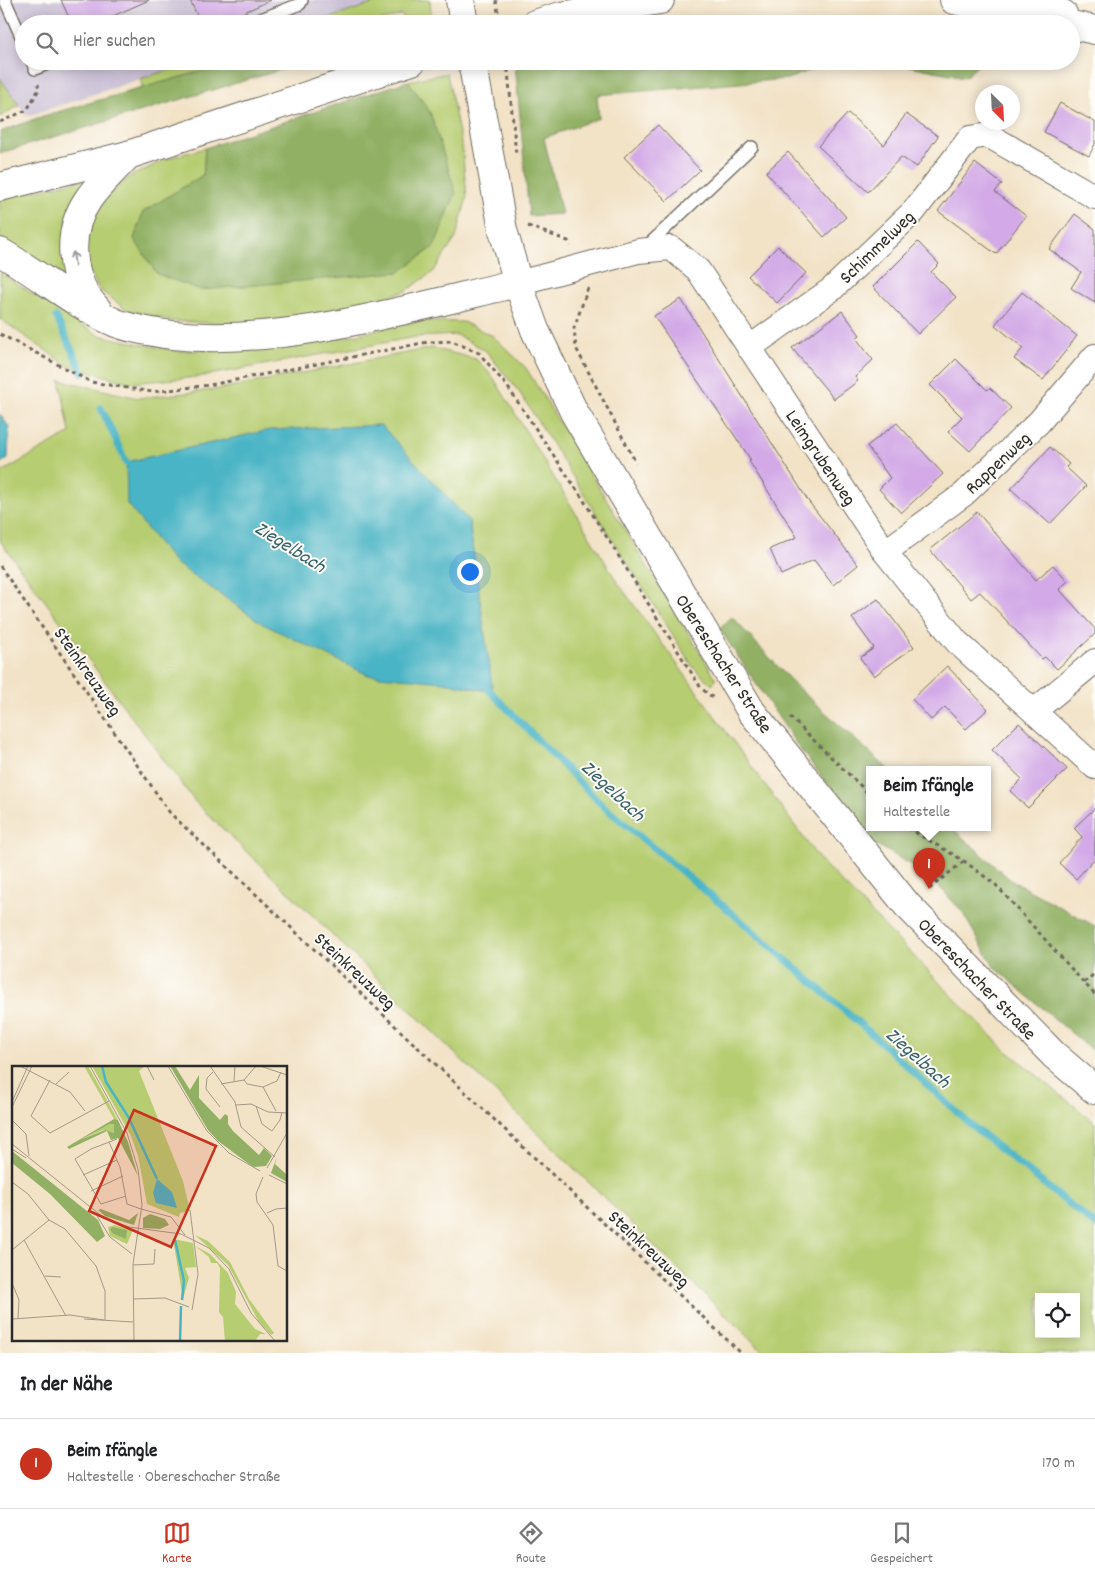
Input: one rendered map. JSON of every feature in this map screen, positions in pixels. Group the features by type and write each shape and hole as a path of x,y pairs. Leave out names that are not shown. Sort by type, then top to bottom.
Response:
{"main road":[{"path":"460,0 462,15"},
{"path":"567,15 660,0"},
{"path":"954,0 1025,15"},
{"path":"1023,0 1066,15"},
{"path":"1080,20 1095,25"},
{"path":"1080,27 1095,30"},
{"path":"0,187 128,155 384,70"},
{"name":"Obereschacher Straße","path":"474,70 503,230 518,283 535,330 574,412 751,711 907,905 1054,1055 1095,1090"},
{"path":"104,316 85,294 79,281 73,253 76,224 89,198 128,155"},
{"path":"0,252 104,316 133,329 199,337 261,334 314,328 518,283"}],"street":[{"name":"Schimmelweg","path":"750,348 832,289 914,211 970,138 988,135 1095,197"},
{"name":"Leimgrubenweg","path":"518,283 643,250 671,248 698,270 885,552 957,642 1095,768"},
{"name":"Rappenweg","path":"885,552 964,494 1039,422 1095,356"},
{"path":"1034,711 1095,661"}],"lane":[{"path":"5,0 15,23"},
{"path":"271,15 300,4 302,0"},
{"path":"643,250 752,147"}],"path":[{"path":"496,0 498,15"},
{"path":"0,122 27,110 39,89 34,70"},
{"path":"508,70 517,158"},
{"path":"526,222 529,228 568,241"},
{"path":"588,288 574,328 576,348 639,469"},
{"path":"0,334 91,382 152,392 210,385 428,342 452,341 479,353 507,386 581,496 702,688 714,699"},
{"name":"Steinkreuzweg","path":"0,566 170,813 741,1353"},
{"path":"784,711 866,791"},
{"path":"913,831 964,861 996,885 1095,995"},
{"path":"929,890 964,861"},
{"path":"1084,982 1095,974"}],"shaded area":[{"path":"0,0 384,0 338,15 15,15 15,70 168,70 27,116 0,78"}],"green space":[{"path":"384,0 430,0 431,15 401,15 339,15"},
{"path":"168,70 206,70 143,88 140,79"},
{"path":"205,70 281,70 0,153 0,132 43,116"},
{"path":"516,70 812,70 787,79 597,95 599,118 544,138 562,214 529,216"},
{"path":"930,70 973,70 965,77"},
{"path":"447,73 462,148 467,197 456,238 433,272 406,291 357,305 294,318 232,324 172,321 127,310 100,290 85,263 84,233 100,202 129,177 169,158 205,148 203,175 143,212 134,239 430,112 408,81"},
{"path":"0,78 19,105 0,117"},
{"path":"408,81 430,112 456,193 434,247 399,272 201,290 157,274 134,239 143,212 203,175 205,148"},
{"path":"93,177 77,294 0,241 0,199"},
{"path":"0,273 98,335 181,351 263,348 340,338 417,321 463,322 493,336 526,368 716,679 712,685 693,667 520,393 485,350 457,335 416,337 198,377 131,383 68,366 0,319"},
{"path":"432,348 476,359 493,377 618,583 819,859 1001,1046 1095,1123 1095,1353 765,1353 196,803 0,541 0,473 70,433 60,380 138,398 214,390","holes":["469,521 492,692 444,682"]},
{"path":"732,617 794,684 885,766 866,766 866,831 955,831 1012,881 1095,926 1095,1053 994,967 961,910 927,874 875,844 799,748 719,628"}],"water":[{"path":"0,414 9,427 8,459 0,463"},
{"path":"381,425 469,521 493,692 444,682 368,675 263,624 174,562 127,504 126,462 269,430"}],"building":[{"path":"61,0 149,0 115,15 68,15"},
{"path":"190,0 271,0 238,15 197,15"},
{"path":"1060,103 1095,122 1095,144 1089,156 1044,132"},
{"path":"848,113 884,145 906,114 938,136 917,167 901,157 868,192 818,146"},
{"path":"658,125 700,170 667,201 624,157"},
{"path":"788,152 846,217 824,237 766,172"},
{"path":"975,163 1002,184 995,192 1026,216 996,254 938,211"},
{"path":"1075,214 1095,229 1095,303 1071,288 1081,272 1049,249"},
{"path":"918,242 939,264 931,272 956,297 918,334 873,287"},
{"path":"778,246 806,273 777,303 748,276"},
{"path":"1022,292 1077,336 1043,380 1014,359 1023,348 995,325"},
{"path":"681,299 809,502 858,565 833,585 814,560 781,575 770,549 797,537 749,461 751,460 654,316"},
{"path":"842,311 860,335 856,338 873,360 855,377 858,381 834,399 792,348"},
{"path":"956,359 987,390 990,388 1011,408 970,451 948,431 962,417 930,385"},
{"path":"897,423 943,474 901,513 879,489 890,478 867,446"},
{"path":"1050,447 1069,464 1066,467 1086,486 1050,524 1011,489"},
{"path":"977,512 1036,580 1053,565 1068,581 1059,589 1095,629 1095,634 1057,669 1045,657 1042,659 980,592 971,599 930,550"},
{"path":"878,599 914,647 874,676 860,658 874,648 852,618"},
{"path":"947,666 988,709 966,729 945,707 931,720 912,699"},
{"path":"1019,723 1067,769 1028,808 1010,791 1022,779 992,750"},
{"path":"1095,808 1095,858 1076,879 1059,863 1082,837 1074,828"}],"waterway":[{"name":"Ziegelbach","path":"56,317 83,373"},
{"name":"Ziegelbach","path":"101,408 126,462 133,466"},
{"name":"Ziegelbach","path":"487,688 602,805 746,925 874,1036 971,1125 1095,1225"}],"place":[{"name":"Beim Ifängle","path":"929,889"}]}
